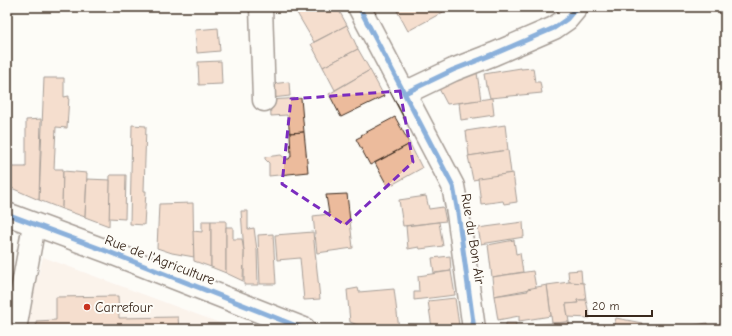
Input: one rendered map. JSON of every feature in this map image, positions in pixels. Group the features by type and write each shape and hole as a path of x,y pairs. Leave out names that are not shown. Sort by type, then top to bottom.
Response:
{"street":[{"path":"261,7 264,100"},
{"name":"Rue du Bon Air","path":"360,7 453,186 474,329"},
{"path":"405,93 453,70 554,28 567,19 577,7"},
{"name":"Rue de l'Agriculture","path":"7,214 109,252 304,329"},
{"path":"15,329 34,225"}],"highlighted area":[{"path":"400,91 413,162 345,225 282,184 291,99"}],"shaded area":[{"path":"43,257 236,329 24,329"}],"building":[{"path":"308,7 337,7 347,25 314,42 297,13"},
{"path":"395,7 442,7 445,11 408,31"},
{"path":"347,25 358,49 323,67 311,44"},
{"path":"218,28 220,51 197,53 195,30"},
{"path":"358,49 370,70 335,90 323,67"},
{"path":"221,61 222,84 199,85 198,62"},
{"path":"476,66 481,100 447,104 435,81"},
{"path":"521,68 533,68 535,82 540,82 542,93 490,98 484,74"},
{"path":"370,70 384,96 341,117 329,94"},
{"path":"44,78 64,78 64,97 69,96 67,128 56,127 54,169 63,169 62,209 39,200"},
{"path":"289,82 290,96 272,98 271,84"},
{"path":"301,98 304,132 290,133 287,115 271,116 270,100"},
{"path":"492,98 494,115 461,120 459,103"},
{"path":"7,99 11,99 10,125 7,125"},
{"path":"395,117 410,144 370,165 356,139"},
{"path":"41,119 39,200 7,186 9,167 26,167 26,120"},
{"path":"132,125 146,126 144,191 146,191 144,225 130,224"},
{"path":"505,125 508,150 469,156 466,131"},
{"path":"304,132 308,172 269,176 269,163 265,157 281,155 286,159 289,159 291,156 290,133"},
{"path":"410,144 422,168 388,187 375,163"},
{"path":"508,150 511,173 473,180 468,156"},
{"path":"63,171 87,173 85,217 62,209"},
{"path":"513,173 517,202 504,204 503,201 481,204 478,178"},
{"path":"110,175 126,175 125,219 109,218"},
{"path":"87,179 110,180 109,226 85,217"},
{"path":"347,194 353,248 317,253 313,216 329,214 326,195"},
{"path":"426,196 429,209 443,207 446,221 403,226 399,200"},
{"path":"193,203 194,257 172,253 157,248 159,204"},
{"path":"241,211 248,211 248,229 254,228 257,250 258,285 244,285 244,252"},
{"path":"202,221 211,221 211,267 194,261 193,231 202,232"},
{"path":"211,221 226,221 226,273 211,267"},
{"path":"439,222 443,246 408,249 406,226"},
{"path":"523,222 524,237 481,244 478,228"},
{"path":"226,227 233,227 233,239 242,239 244,252 243,281 226,273"},
{"path":"313,232 320,299 304,300 300,258 277,260 275,235"},
{"path":"273,234 276,284 260,284 258,235"},
{"path":"514,240 516,254 520,253 523,272 492,277 488,245"},
{"path":"450,256 451,271 434,273 432,258"},
{"path":"581,270 582,283 569,282 568,271"},
{"path":"451,271 455,295 414,300 414,292 419,292 418,276"},
{"path":"533,271 536,288 494,296 492,277"},
{"path":"569,282 584,283 586,300 577,300 578,303 566,304 569,322 552,323 547,285"},
{"path":"547,285 551,316 519,321 519,316 498,320 494,296 528,291 527,289"},
{"path":"358,288 359,292 394,289 399,329 368,329 350,322 347,290"},
{"name":"Carrefour","path":"118,296 119,318 178,317 179,329 37,329 36,321 56,320 56,297"},
{"path":"455,298 459,325 432,328 428,301"},
{"path":"577,300 586,300 590,318 568,317 566,304 578,303"},
{"path":"616,318 642,323 641,329 613,329"},
{"path":"569,322 570,329 553,329 552,323"},
{"path":"506,323 516,323 515,329 506,329"},
{"path":"552,323 553,329 527,329 526,325"},
{"path":"707,323 708,329 697,329 696,325"},
{"path":"696,325 697,329 681,329 681,328"}],"cycle path":[{"path":"359,7 453,186 474,329"},
{"path":"405,93 453,70 554,28 567,19 577,7"},
{"path":"7,214 109,252 304,329"}],"place":[{"name":"Carrefour","path":"87,307"}]}
